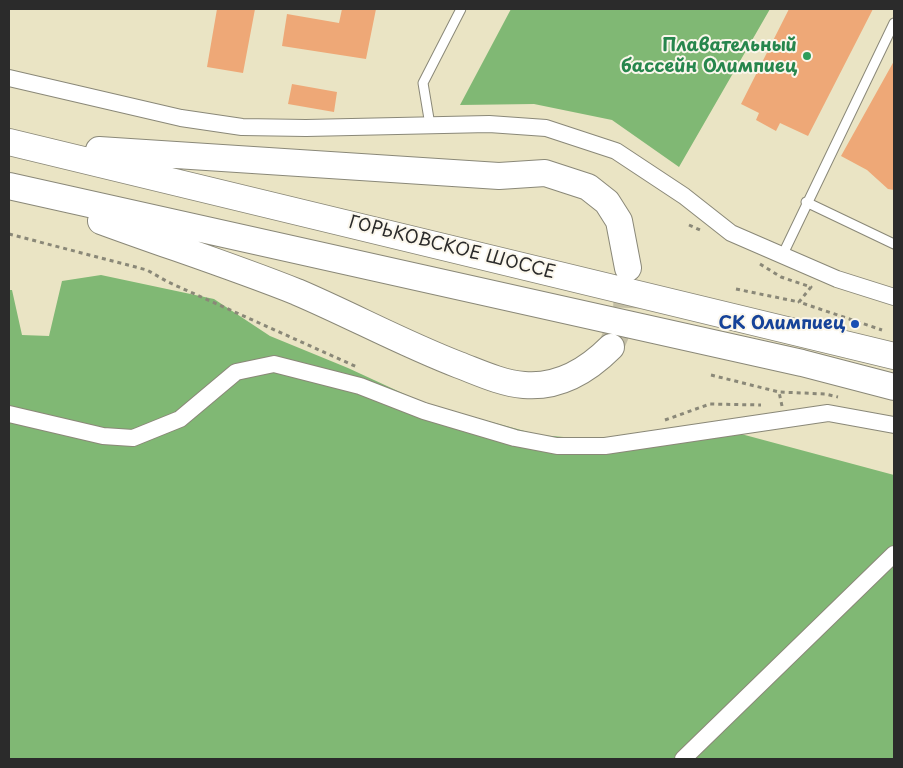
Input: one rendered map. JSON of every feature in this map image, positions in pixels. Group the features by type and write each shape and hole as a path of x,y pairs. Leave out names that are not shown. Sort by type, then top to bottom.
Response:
{"main road":[{"path":"18,144 499,176 545,173 588,187 607,202 619,221 628,268"},
{"name":"ГОРЬКОВСКОЕ ШОССЕ","path":"18,144 894,356"},
{"path":"9,187 296,292 445,360 499,380 525,385 550,383 579,373 595,362 610,346"},
{"name":"ГОРЬКОВСКОЕ ШОССЕ","path":"9,187 783,359 894,387"}],"street":[{"path":"9,78 182,118 242,127 306,128 489,124 546,128 616,151 684,196 732,233 837,279 894,297"},
{"path":"9,414 103,436 133,438 180,419 236,372 274,364 360,386 424,411 516,438 557,446 605,446 828,412 894,425"},
{"path":"683,759 894,554"}],"lane":[{"path":"430,125 423,83 461,9"},
{"path":"782,256 806,202 894,23"},
{"path":"806,202 894,244"}],"path":[{"path":"690,224 706,234"},
{"path":"756,262 782,277 811,287 799,302"},
{"path":"736,289 799,302 886,331"},
{"path":"712,375 780,392"}],"green space":[{"path":"511,9 770,9 679,167 612,120 534,104 460,105"},
{"path":"101,275 214,299 270,336 348,368 426,404 539,435 601,440 715,427 894,475 894,759 9,759 9,290 12,290 22,335 49,336 62,281"}],"building":[{"path":"217,9 255,9 243,73 207,67"},
{"path":"342,9 376,9 366,59 282,46 287,14 339,23"},
{"name":"Плавательный бассейн Олимпиец","path":"789,9 873,9 808,136 780,123 776,131 756,120 759,113 741,104"},
{"path":"894,61 894,190 888,189 867,170 841,156"},
{"path":"292,84 337,92 334,112 288,104"}],"tunnel":[{"path":"612,344 626,311 628,268"}],"place":[{"name":"Плавательный бассейн Олимпиец","path":"807,56"},
{"name":"СК Олимпиец","path":"855,324"}]}
